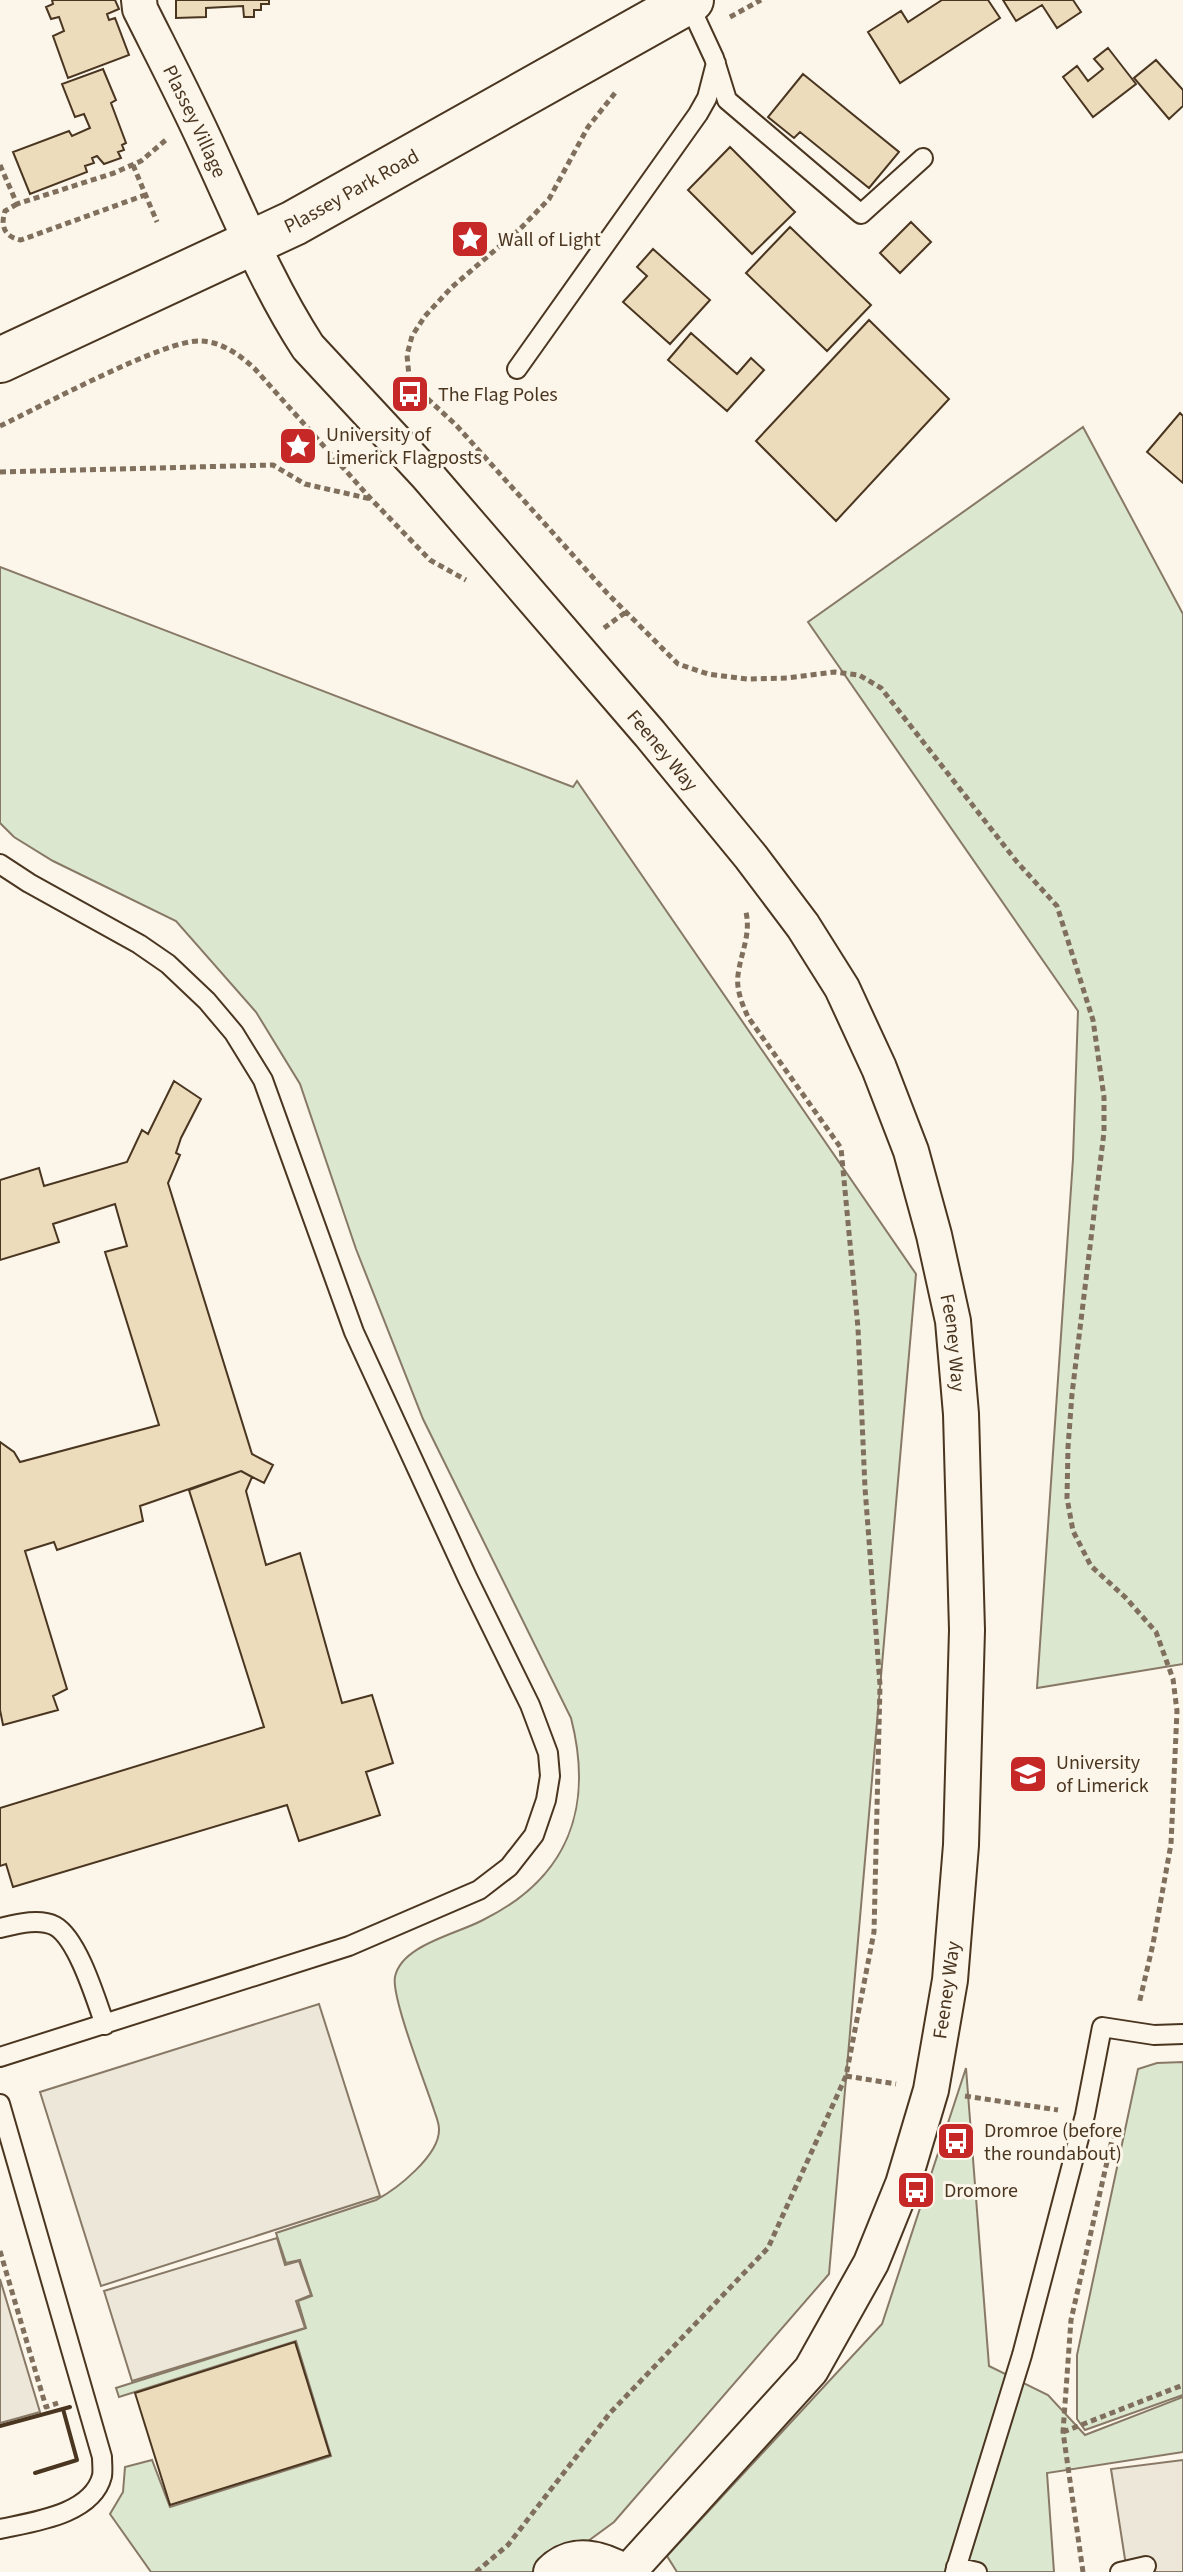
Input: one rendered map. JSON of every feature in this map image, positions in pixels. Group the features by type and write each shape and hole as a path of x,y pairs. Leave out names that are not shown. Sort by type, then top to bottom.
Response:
{"street":[{"name":"Plassey Village","path":"139,0 140,9 252,243"},
{"name":"Plassey Park Road","path":"0,360 252,243 332,202 689,1"},
{"name":"Feeney Way","path":"252,243 308,347 427,475 650,734 803,926 848,1002 879,1068 911,1151 953,1321 961,1414 967,1630 962,1799 950,1980 931,2090 903,2184 871,2263 811,2370 627,2572"},
{"path":"551,2572 558,2565 579,2558 605,2560 627,2572"}],"lane":[{"path":"689,1 716,63 727,100 861,214 923,158"},
{"path":"517,369 698,114 707,98 716,63"},
{"path":"0,864 168,964 207,1001 234,1033 256,1068 273,1104 354,1332 530,1705 548,1753 550,1776 546,1800 534,1835 509,1867 479,1890 349,1946 0,2057"},
{"path":"0,1928 31,1922 56,1927 73,1946 105,2025"},
{"path":"977,2572 956,2570 1022,2355 1085,2115 1102,2027 1154,2035 1183,2034"},
{"path":"0,2104 102,2457 102,2476 93,2494 75,2508 0,2529"},
{"path":"1120,2572 1146,2566"}],"path":[{"path":"145,195 21,240 12,238 4,231 2,221 5,211 17,204 133,165 194,120"},
{"path":"588,127 549,199 522,227 452,287 425,316 412,336 406,365 417,389 456,425 626,612 678,664 708,674 747,679 835,672 859,675 881,688 1017,862 1057,906 1093,1020 1104,1097 1104,1132 1072,1394 1067,1498 1073,1531 1091,1566 1125,1597 1156,1632 1173,1679 1177,1711 1171,1844 1133,2032"},
{"path":"0,165 17,204"},
{"path":"133,165 157,222"},
{"path":"0,426 186,341 215,344 228,349 255,369 430,560 467,581"},
{"path":"0,472 273,465 305,484 371,499"},
{"path":"595,635 626,612"},
{"path":"476,2572 508,2545 610,2413 768,2248 846,2076 874,1932 880,1685 865,1488 858,1328 841,1148 744,1008 738,977 749,929 741,900"},
{"path":"1083,2572 1063,2432 1071,2320 1114,2129"},
{"path":"1063,2432 1183,2385"}],"green space":[{"path":"1083,427 1183,614 1183,1664 1037,1688 1073,1159 1078,1011 808,622"},
{"path":"0,567 573,787 577,781 916,1274 829,2274 614,2522 546,2572 151,2572 110,2514 123,2492 125,2467 152,2460 170,2507 331,2456 296,2341 119,2397 116,2388 306,2328 298,2301 312,2296 300,2260 286,2263 276,2233 376,2200 416,2170 433,2150 437,2139 437,2120 398,2003 395,1977 399,1966 419,1949 512,1903 536,1883 568,1837 576,1810 579,1782 571,1718 423,1419 356,1249 300,1084 256,1012 176,921 53,861 14,837 0,823"},
{"path":"1183,2062 1183,2395 1085,2430 1077,2419 1077,2355 1138,2069 1157,2063"},
{"path":"966,2068 989,2366 1048,2395 1085,2435 1183,2397 1183,2452 1047,2473 1054,2572 677,2572 667,2556 882,2324"}],"shaded area":[{"path":"319,2004 380,2196 101,2286 40,2092"},
{"path":"277,2238 285,2265 299,2261 311,2295 296,2301 305,2328 132,2381 104,2291"},
{"path":"0,2279 40,2412 0,2423"},
{"path":"1183,2460 1183,2572 1127,2572 1111,2469"}],"building":[{"path":"52,0 115,0 119,9 107,14 109,20 115,18 129,55 68,78 53,36 64,31 59,17 51,19 46,7 53,4"},
{"path":"176,0 269,0 269,4 261,4 261,10 254,10 254,17 244,17 243,6 206,8 206,17 176,18"},
{"path":"942,0 988,0 1000,18 900,83 868,32 901,11 908,22"},
{"path":"1003,0 1073,0 1081,12 1057,28 1042,5 1016,21"},
{"path":"1108,48 1136,84 1093,117 1063,77 1077,66 1088,81 1103,69 1094,59"},
{"path":"1156,60 1183,90 1183,106 1169,119 1134,78"},
{"path":"103,69 116,100 111,103 126,143 122,145 124,150 118,152 121,158 104,164 97,156 92,158 94,163 85,166 87,172 30,194 13,152 69,131 72,136 90,128 84,114 75,117 62,84"},
{"path":"803,74 899,152 869,188 800,132 794,138 768,117"},
{"path":"730,147 795,212 752,254 688,190"},
{"path":"911,222 931,242 900,273 880,253"},
{"path":"790,227 871,305 827,351 746,273"},
{"path":"653,249 710,300 670,344 623,302 647,276 637,267"},
{"path":"869,320 949,399 836,521 756,441"},
{"path":"691,333 737,374 751,358 764,370 727,411 668,360"},
{"path":"1180,413 1183,416 1183,483 1147,452"},
{"path":"174,1081 201,1099 181,1138 176,1153 180,1155 168,1183 252,1454 273,1465 264,1483 241,1471 140,1506 143,1521 57,1550 54,1542 25,1551 67,1689 53,1696 58,1710 3,1725 0,1710 0,1442 14,1452 20,1462 159,1425 105,1252 127,1246 115,1204 53,1224 59,1242 0,1260 0,1180 39,1168 44,1186 127,1162 142,1130 148,1134"},
{"path":"241,1471 252,1477 246,1491 266,1565 300,1553 342,1703 372,1695 393,1763 366,1772 380,1815 299,1841 287,1805 13,1887 6,1864 0,1866 0,1808 264,1727 189,1490"},
{"path":"295,2342 330,2455 170,2505 135,2393"}],"wall":[{"path":"0,2426 70,2407"},
{"path":"35,2473 77,2460 63,2409"}],"place":[{"name":"Wall of Light","path":"470,239"},
{"name":"The Flag Poles","path":"410,394"},
{"name":"University of Limerick Flagposts","path":"298,446"},
{"name":"University of Limerick","path":"1028,1774"},
{"name":"Dromroe (before the roundabout)","path":"956,2141"},
{"name":"Dromore","path":"916,2190"}]}
